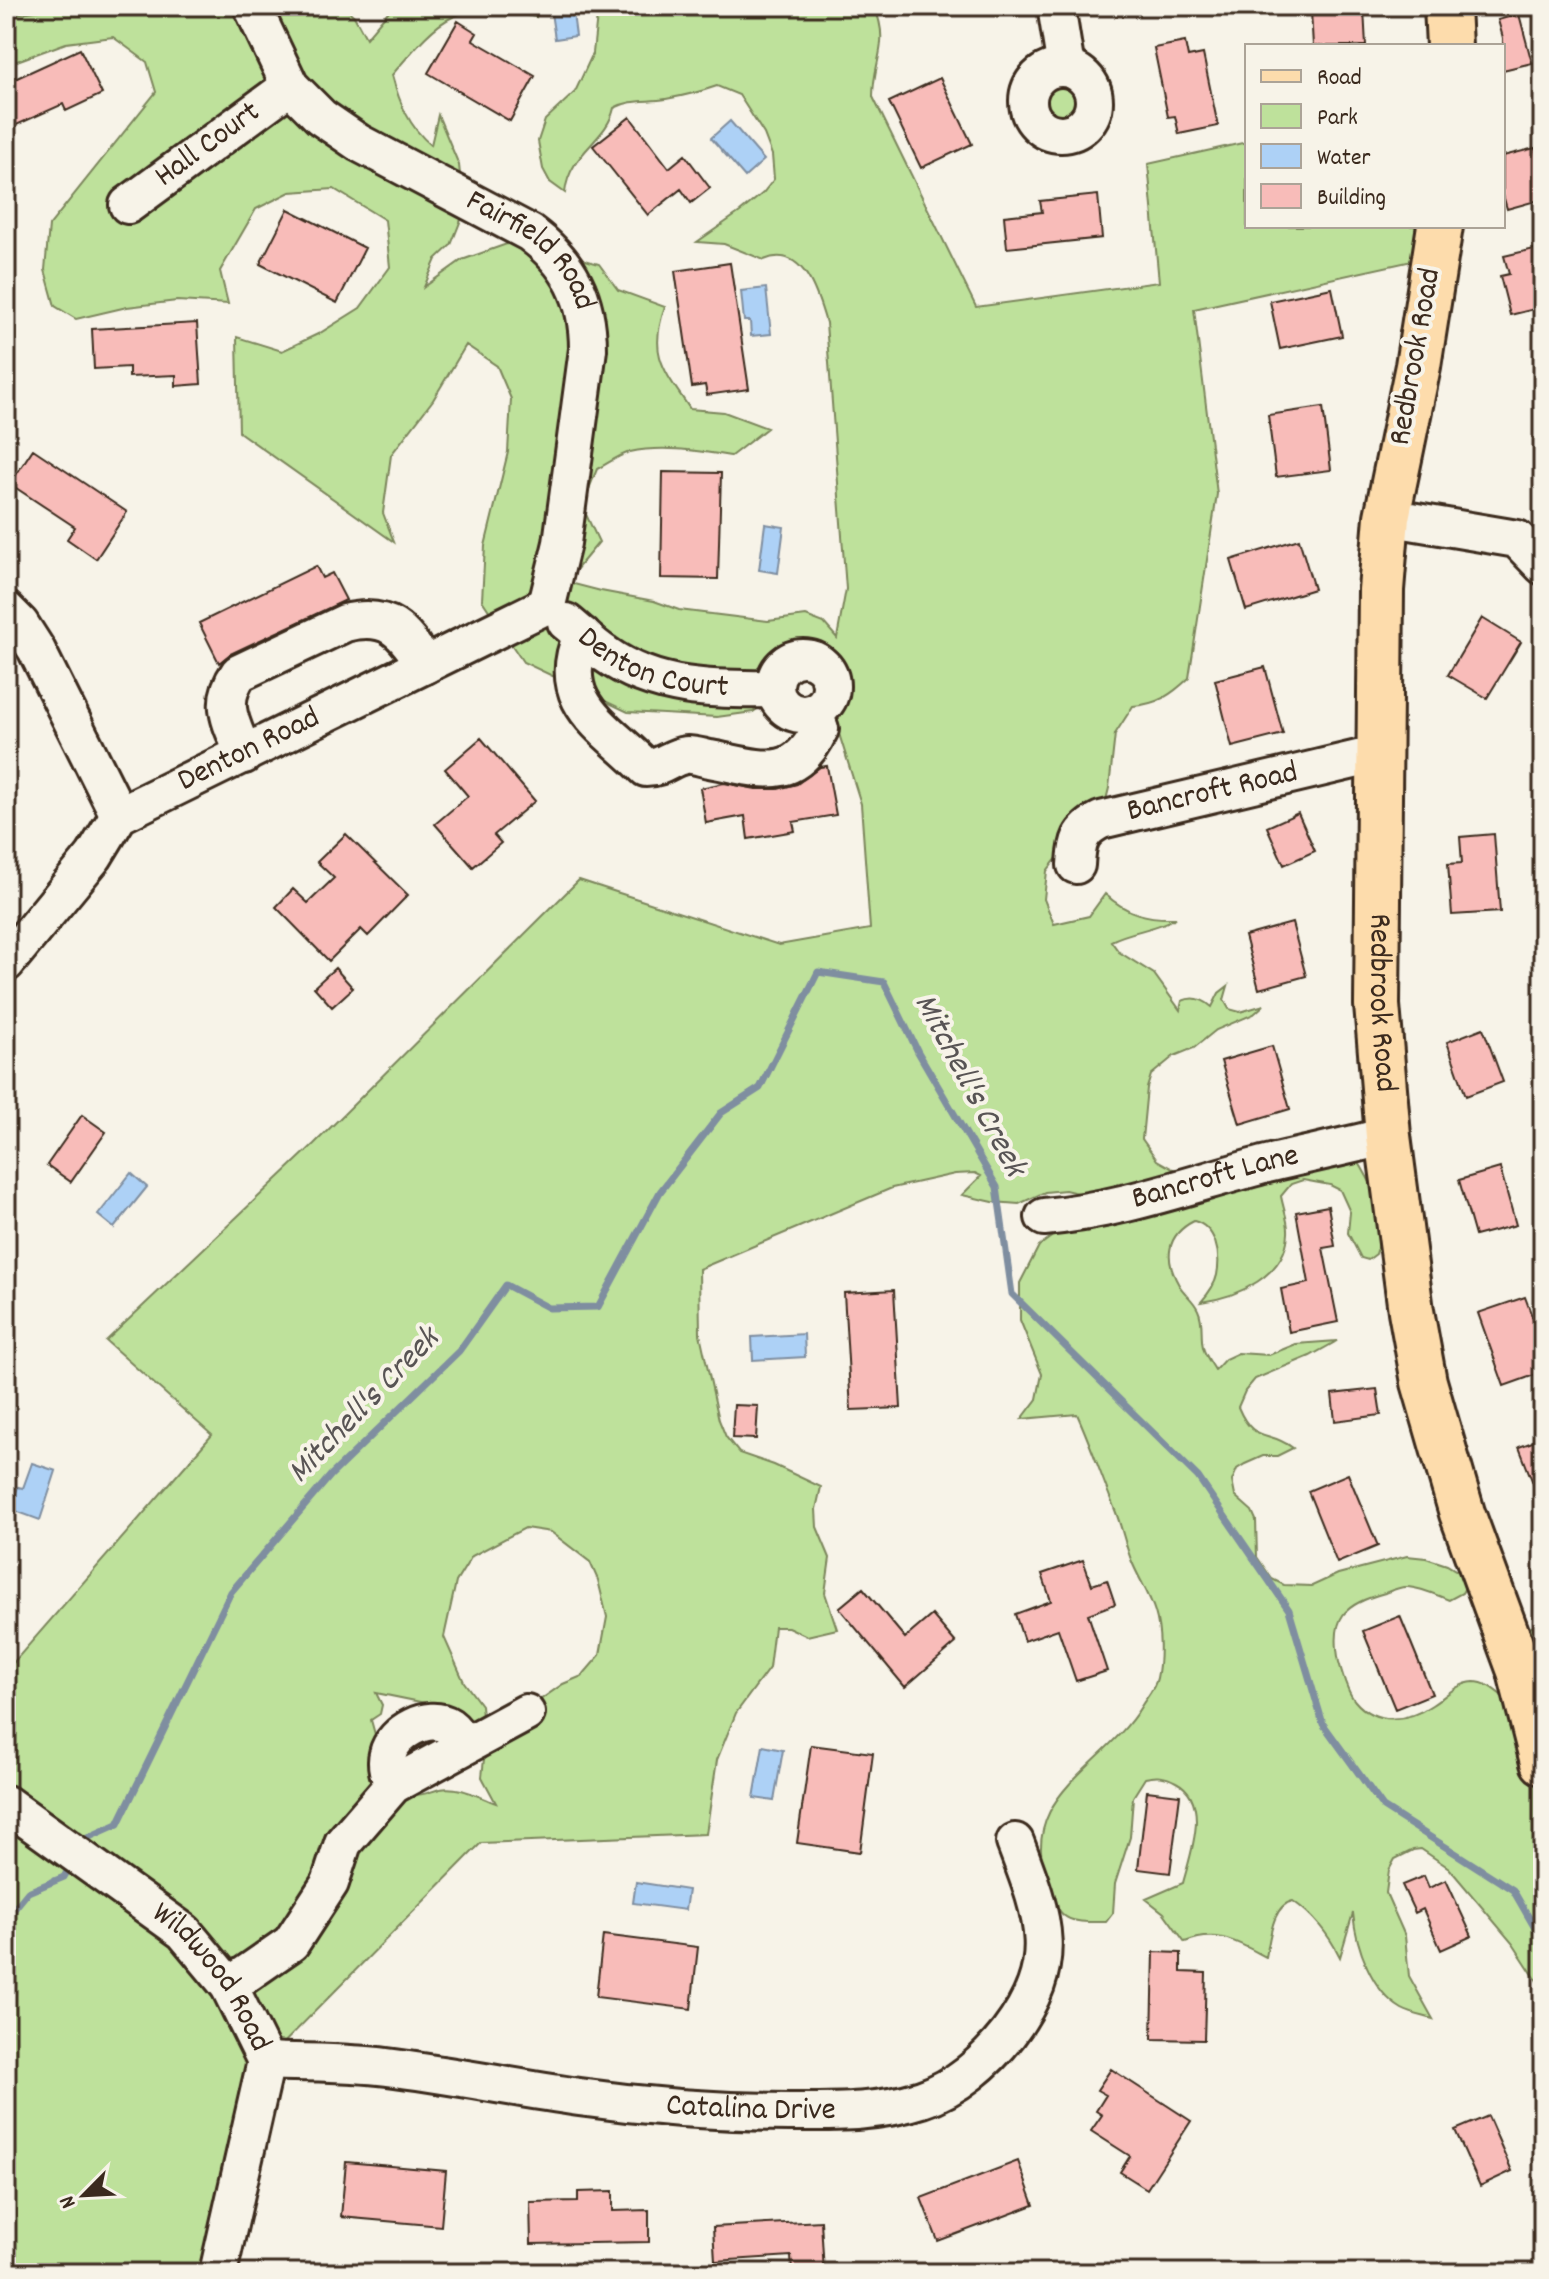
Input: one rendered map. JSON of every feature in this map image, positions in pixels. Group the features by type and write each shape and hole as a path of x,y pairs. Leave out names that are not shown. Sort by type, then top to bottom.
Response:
{"main road":[{"path":"1447,6 1449,44"},
{"name":"Redbrook Road","path":"1440,228 1418,366 1387,517 1381,590 1377,1005 1388,1136 1411,1311 1424,1382 1462,1513 1520,1671 1543,1762"}],"street":[{"name":"Fairfield Road","path":"252,6 290,86 321,117 359,143 530,233 553,251 576,284 588,325 588,349 562,543 547,605"},
{"path":"1056,6 1066,68"},
{"name":"Hall Court","path":"128,205 290,86"},
{"path":"1387,517 1530,531 1543,566"},
{"name":"Denton Court","path":"547,605 606,656 652,678 689,687 775,689"},
{"name":"Denton Road","path":"119,815 547,605"},
{"path":"6,610 20,624 36,649 119,815 94,856 6,963"},
{"path":"244,755 226,705 229,687 239,673 345,623 363,618 380,621 404,634 425,665"},
{"path":"582,635 574,653 576,690 584,710 646,768 659,768 686,755 773,771 796,762 812,747 820,729 814,713"},
{"name":"Denton Court","path":"805,658 815,660 829,673 832,683 827,702 814,713 788,711 777,698 775,689 779,670 786,663 805,658"},
{"name":"Bancroft Road","path":"1076,865 1077,845 1082,832 1101,820 1379,754"},
{"name":"Bancroft Lane","path":"1044,1217 1128,1205 1263,1166 1388,1136"},
{"path":"229,1986 291,1943 330,1883 343,1843 393,1785 526,1713"},
{"name":"Wildwood Road","path":"6,1804 184,1932 229,1986 266,2061 218,2273"},
{"name":"Catalina Drive","path":"266,2061 384,2066 581,2097 736,2112 867,2112 924,2099 959,2081 997,2049 1027,2009 1039,1983 1045,1947 1042,1922 1015,1842"}],"green space":[{"path":"71,6 343,6 354,16 366,38 393,6 535,6 536,17 486,11 453,17 425,37 392,75 411,122 431,145 438,115 459,165 464,212 451,245 436,259 424,287 462,260 518,240 599,264 618,290 665,307 658,338 661,361 690,409 724,412 767,428 731,456 680,450 642,450 626,453 597,469 582,506 599,542 566,582 654,601 679,610 768,621 806,616 824,623 837,638 846,589 826,323 818,299 807,275 789,259 778,257 764,260 724,244 697,242 763,193 774,179 772,155 764,134 739,95 717,86 679,97 633,102 614,108 604,129 573,167 565,193 550,182 543,169 538,141 545,120 575,92 593,53 598,6 874,6 881,42 873,97 976,307 1159,282 1148,164 1245,142 1245,228 1440,228 1435,256 1194,309 1217,494 1189,678 1164,698 1133,706 1115,734 1109,788 1101,820 1079,830 1047,871 1044,899 1054,924 1089,916 1105,894 1138,914 1176,918 1111,941 1119,952 1154,974 1180,1010 1182,1001 1190,999 1201,1000 1212,1007 1219,993 1228,986 1224,1000 1229,1009 1240,1012 1264,1005 1254,1014 1216,1030 1194,1048 1174,1056 1151,1075 1142,1139 1157,1160 1173,1169 1193,1169 1356,1158 1370,1183 1378,1201 1382,1229 1376,1254 1368,1260 1361,1258 1348,1233 1350,1212 1340,1190 1303,1180 1291,1184 1281,1196 1288,1229 1285,1248 1279,1261 1257,1282 1230,1295 1201,1302 1215,1282 1218,1259 1212,1235 1194,1221 1173,1241 1170,1248 1171,1266 1179,1285 1198,1310 1204,1350 1215,1370 1225,1359 1238,1353 1269,1355 1296,1344 1337,1341 1255,1379 1238,1407 1250,1427 1293,1448 1277,1456 1263,1456 1245,1464 1237,1469 1232,1481 1235,1496 1252,1511 1256,1520 1257,1557 1272,1579 1284,1585 1312,1586 1338,1574 1407,1556 1447,1565 1470,1579 1462,1593 1449,1600 1402,1587 1359,1602 1343,1615 1337,1634 1339,1662 1350,1693 1363,1709 1382,1717 1402,1718 1423,1711 1457,1688 1474,1682 1487,1685 1506,1699 1523,1630 1543,1623 1543,1990 1513,1944 1449,1868 1421,1849 1395,1859 1389,1870 1386,1893 1405,1936 1409,1976 1433,2019 1402,2009 1382,1991 1367,1967 1353,1913 1340,1957 1320,1926 1293,1901 1280,1909 1276,1916 1266,1957 1236,1942 1217,1937 1185,1942 1164,1913 1146,1899 1183,1883 1194,1843 1196,1814 1193,1801 1187,1790 1168,1778 1145,1778 1133,1797 1130,1837 1115,1884 1113,1913 1106,1922 1082,1922 1067,1918 1057,1907 1041,1854 1043,1828 1053,1805 1068,1785 1126,1727 1142,1705 1156,1682 1159,1662 1155,1612 1132,1562 1077,1414 1022,1419 1037,1399 1042,1374 1020,1320 1020,1283 1039,1246 1103,1199 1065,1190 1045,1192 1019,1204 993,1202 962,1195 981,1176 975,1173 955,1174 892,1188 699,1269 700,1334 719,1420 726,1437 739,1453 821,1487 816,1509 817,1527 830,1558 825,1593 837,1629 807,1636 788,1627 774,1627 769,1668 736,1713 717,1760 706,1834 481,1843 266,2061 218,2273 6,2273 6,1671 212,1435 106,1341 314,1144 579,880 779,945 870,929 861,804 835,721 805,674 753,712 717,717 628,712 523,662 482,600 485,546 508,452 511,399 497,366 466,345 433,400 391,455 383,513 394,542 239,432 237,337 282,351 320,333 360,308 390,267 385,220 334,189 290,192 256,209 220,271 228,304 177,301 127,307 76,319 55,306 45,270 49,226 156,92 147,62 113,37 66,43 6,65 6,15","holes":["525,1528 551,1532 590,1562 607,1617 600,1655 582,1676 563,1684 530,1707 484,1759 482,1777 496,1803 469,1792 447,1788 410,1795 384,1767 371,1720 380,1714 382,1705 376,1693 430,1704 456,1718 471,1721 482,1717 481,1705 464,1682 444,1637 456,1582 472,1556"]},
{"path":"1061,75 1080,83 1088,102 1080,121 1061,129 1042,121 1034,102 1042,83"}],"water":[{"path":"550,6 572,6 576,36 555,39"},
{"path":"730,121 764,160 745,177 711,138"},
{"path":"766,288 771,334 751,336 750,321 744,321 741,291"},
{"path":"765,524 784,527 778,573 759,570"},
{"path":"131,1173 147,1187 114,1228 98,1215"},
{"path":"804,1334 805,1357 753,1360 752,1337"},
{"path":"32,1463 56,1471 40,1520 10,1509 18,1487 23,1488"},
{"path":"763,1746 783,1750 774,1801 754,1798"},
{"path":"636,1882 688,1890 685,1910 633,1903"}],"building":[{"path":"1364,9 1366,44 1313,44 1311,11"},
{"path":"1519,14 1532,63 1505,70 1505,44 1498,20"},
{"path":"458,21 477,33 473,40 535,76 510,121 428,73"},
{"path":"1185,42 1188,57 1203,54 1218,126 1179,134 1175,116 1168,117 1154,48"},
{"path":"80,49 102,94 66,111 63,104 12,127 6,114 6,83"},
{"path":"940,78 972,144 921,168 889,102"},
{"path":"630,117 669,168 685,155 710,188 691,203 681,189 648,215 593,146"},
{"path":"1535,148 1543,180 1543,199 1507,209 1505,156"},
{"path":"1098,195 1102,238 1007,248 1004,216 1042,212 1040,201"},
{"path":"288,209 365,248 337,303 260,264"},
{"path":"1543,247 1543,307 1510,315 1500,276 1509,274 1504,256"},
{"path":"730,263 749,389 707,395 705,385 692,387 675,271"},
{"path":"1332,288 1342,336 1280,349 1270,301"},
{"path":"197,323 201,384 176,386 176,375 129,377 129,367 94,369 92,329"},
{"path":"1323,407 1331,470 1276,477 1268,415"},
{"path":"33,449 127,512 96,559 67,539 75,527 10,484"},
{"path":"663,472 721,473 718,579 661,578"},
{"path":"1299,539 1314,589 1246,610 1231,560"},
{"path":"316,566 322,578 332,573 346,600 230,654 219,663 199,623"},
{"path":"1482,618 1521,642 1487,698 1448,675"},
{"path":"1265,667 1283,734 1232,747 1215,680"},
{"path":"481,738 535,801 494,835 501,843 473,867 435,824 468,796 445,769"},
{"path":"827,766 836,815 793,822 795,831 748,839 745,816 706,823 700,788 724,783 756,789 778,789 797,784 820,767"},
{"path":"1298,813 1315,851 1284,865 1267,827"},
{"path":"346,834 408,895 368,936 361,929 329,961 276,907 293,889 308,903 334,878 317,862"},
{"path":"1494,834 1500,912 1452,915 1448,864 1462,863 1460,837"},
{"path":"1292,923 1306,976 1259,989 1245,936"},
{"path":"335,968 353,988 332,1007 314,987"},
{"path":"1483,1028 1503,1082 1466,1096 1447,1042"},
{"path":"1272,1046 1290,1109 1240,1124 1221,1061"},
{"path":"82,1115 106,1132 71,1182 47,1165"},
{"path":"1500,1168 1516,1225 1475,1236 1459,1180"},
{"path":"1328,1206 1335,1246 1323,1248 1338,1322 1289,1332 1281,1289 1309,1283 1296,1212"},
{"path":"894,1290 901,1408 851,1410 844,1293"},
{"path":"1525,1297 1543,1346 1543,1372 1504,1386 1478,1313"},
{"path":"1377,1389 1381,1415 1335,1421 1332,1394"},
{"path":"734,1405 758,1406 756,1439 732,1438"},
{"path":"1543,1438 1543,1505 1542,1506 1519,1447"},
{"path":"1348,1474 1378,1546 1337,1563 1308,1491"},
{"path":"1083,1560 1092,1585 1107,1580 1115,1604 1088,1614 1107,1671 1076,1681 1058,1629 1024,1641 1015,1614 1051,1601 1042,1574"},
{"path":"863,1588 905,1638 932,1615 956,1643 905,1687 839,1608"},
{"path":"1400,1616 1432,1694 1395,1709 1363,1631"},
{"path":"811,1745 873,1753 860,1852 797,1843"},
{"path":"1147,1791 1180,1795 1170,1873 1138,1869"},
{"path":"1424,1876 1429,1888 1446,1880 1472,1936 1441,1950 1423,1909 1415,1913 1402,1885"},
{"path":"603,1935 698,1947 691,2009 596,1997"},
{"path":"1154,1952 1181,1953 1181,1972 1206,1973 1204,2040 1152,2039"},
{"path":"1111,2069 1191,2121 1147,2189 1120,2172 1130,2156 1091,2131 1102,2115 1096,2111 1106,2095 1097,2090"},
{"path":"1488,2116 1512,2171 1480,2186 1455,2130"},
{"path":"1018,2161 1034,2205 938,2241 921,2198"},
{"path":"346,2162 446,2171 441,2226 341,2217"},
{"path":"613,2191 613,2211 649,2210 649,2242 531,2244 530,2202 578,2201 578,2192"},
{"path":"821,2221 824,2273 792,2273 791,2256 715,2261 713,2227"}],"waterway":[{"name":"Mitchell's Creek","path":"83,1846 89,1837 118,1824 231,1592 331,1475 459,1351 506,1285 549,1308 598,1307 660,1192 721,1113 760,1088 818,972 884,982 918,1052 997,1187 1012,1294 1198,1477 1289,1610 1323,1724 1383,1807 1513,1890 1543,1942"},
{"name":"Mitchell's Creek","path":"6,1919 28,1892 64,1877 72,1863"}]}
